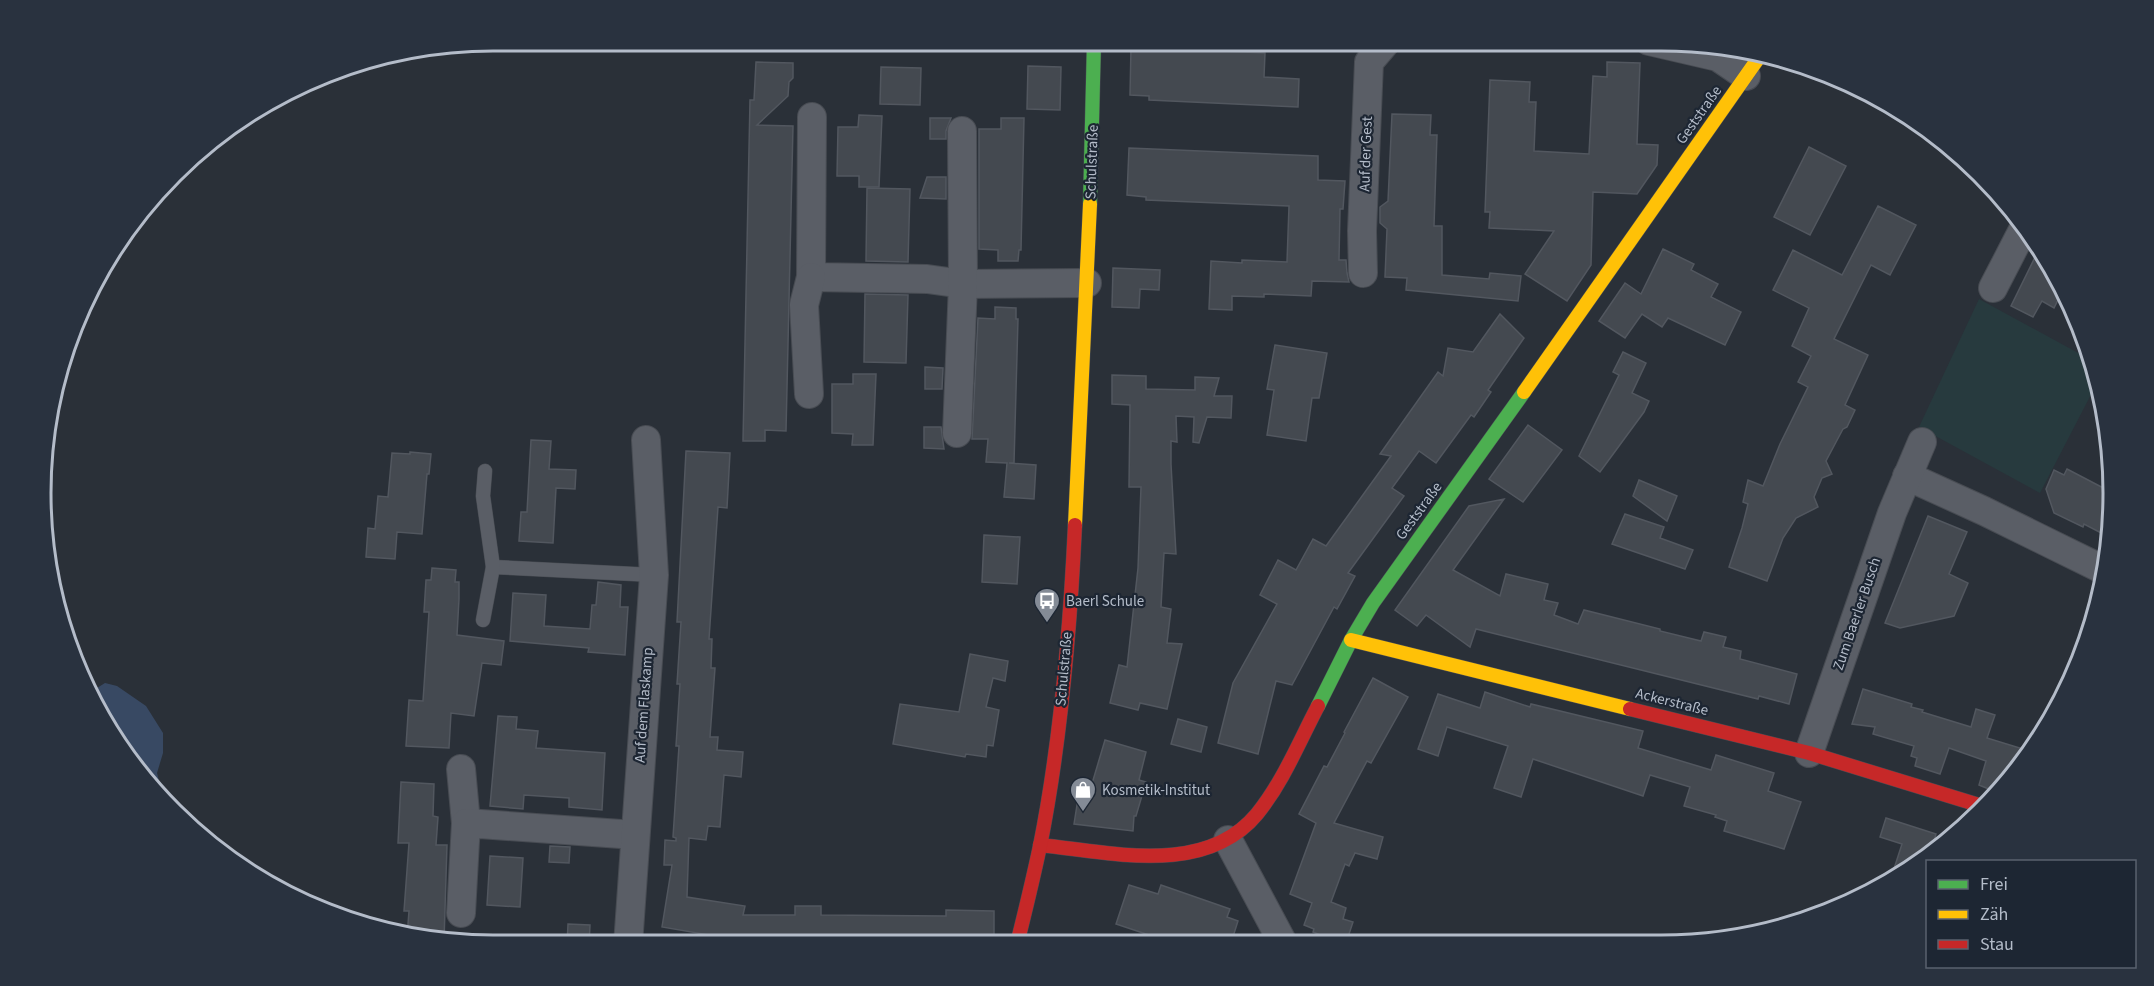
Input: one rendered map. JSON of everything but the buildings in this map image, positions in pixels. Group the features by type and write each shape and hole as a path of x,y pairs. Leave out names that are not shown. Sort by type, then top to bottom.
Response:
{"street":[{"name":"Schulstraße","path":"1019,935 1040,845 1060,718 1073,575 1087,283 1094,51"},
{"name":"Auf der Gest","path":"1363,273 1362,231 1369,62 1378,51"},
{"path":"1703,53 1718,57 1746,76"},
{"name":"Geststraße","path":"1040,845 1145,856 1186,854 1228,840 1256,815 1279,782 1351,640 1373,603 1575,322 1756,61"},
{"path":"809,394 804,305 811,277 812,117"},
{"path":"957,433 963,284 962,131"},
{"path":"1993,288 2020,235"},
{"path":"811,277 927,279 963,284 1087,283"},
{"name":"Auf dem Flaskamp","path":"629,935 654,575 646,440"},
{"name":"Zum Baerler Busch","path":"1809,753 1892,513 1922,442"},
{"path":"1907,476 2097,566"},
{"name":"Ackerstraße","path":"1351,640 1809,753 1976,804"},
{"path":"461,769 466,822 461,913"},
{"path":"466,822 635,835"},
{"path":"1228,840 1279,935"}],"lane":[{"path":"483,620 493,567 483,496 485,471"},
{"path":"493,567 654,575"}],"green space":[{"path":"1979,299 2081,355 2092,393 2040,493 1919,427"}],"water":[{"path":"105,683 117,686 146,706 163,733 163,753 157,773 159,782 125,739 97,688"}],"traffic: fast":[{"path":"1090,204 1094,51"},
{"path":"1318,706 1351,640 1373,603 1524,392"}],"traffic: slow":[{"path":"1524,392 1756,61"},
{"path":"1075,525 1090,204"},
{"path":"1351,640 1630,709"}],"traffic: jam":[{"path":"1019,935 1040,846 1054,767 1067,646 1075,525"},
{"path":"1040,845 1155,856 1184,853 1211,846 1236,834 1266,802 1283,775 1318,706"},
{"path":"1630,709 1809,753 1976,804"}],"place":[{"name":"Baerl Schule","path":"1047,624"},
{"name":"Kosmetik-Institut","path":"1083,813"}]}
